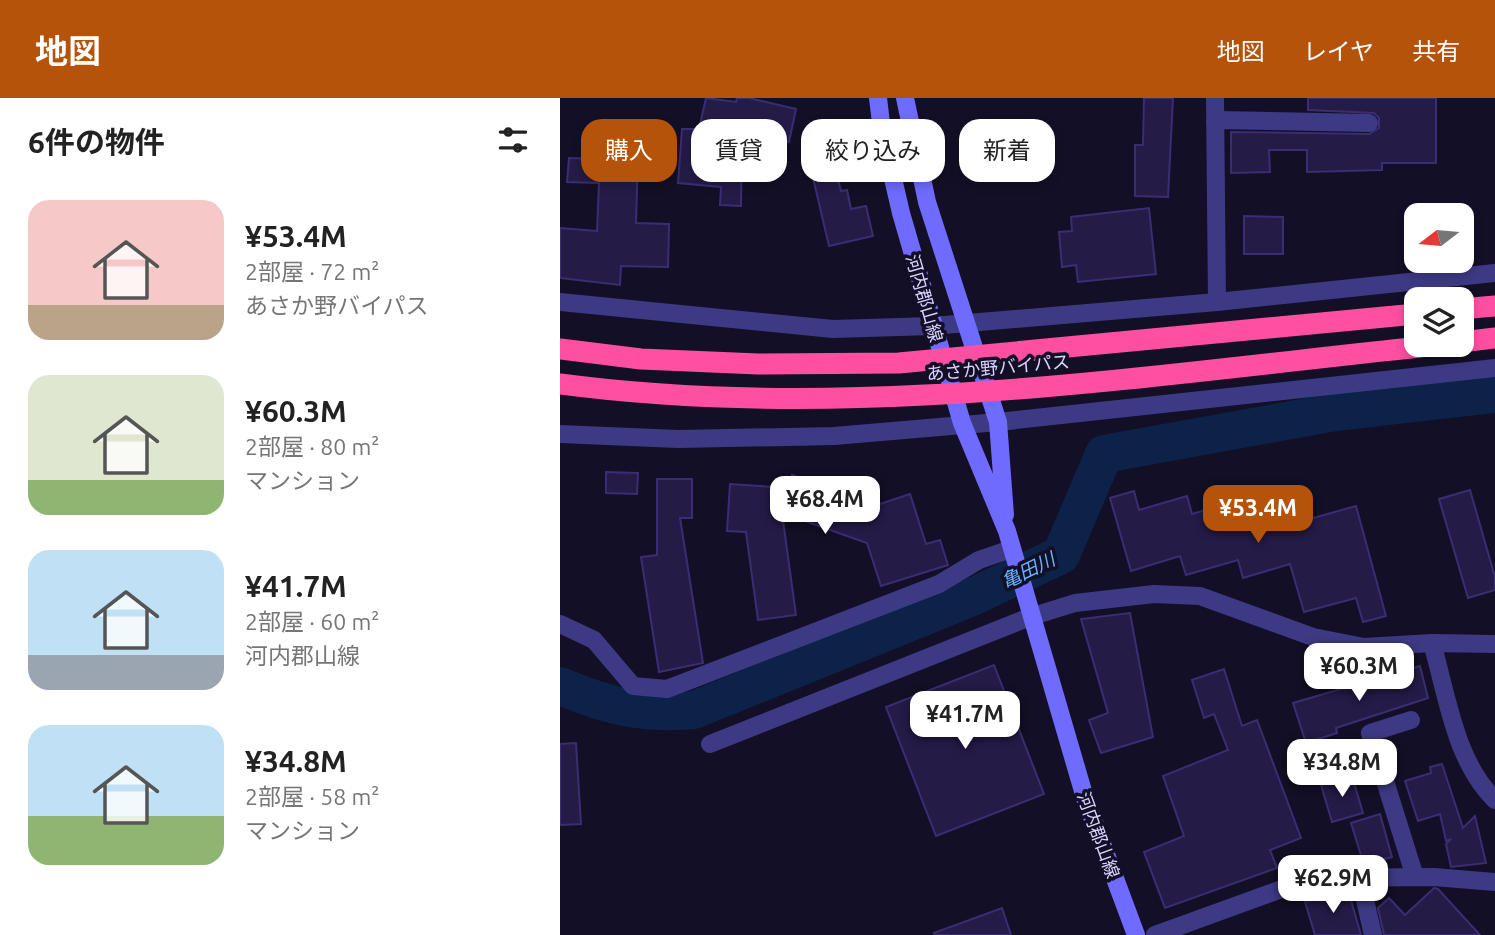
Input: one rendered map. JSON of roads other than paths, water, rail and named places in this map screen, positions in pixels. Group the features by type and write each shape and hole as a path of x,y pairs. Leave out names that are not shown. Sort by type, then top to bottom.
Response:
{"highway":[{"path":"1474,308 1495,306"},
{"name":"あさか野バイパス","path":"560,349 680,361 758,364 899,363 1404,315"},
{"path":"1474,340 1495,338"},
{"name":"あさか野バイパス","path":"560,384 641,395 768,400 927,397 1404,348"}],"main road":[{"name":"河内郡山線","path":"878,98 881,131 901,214 933,326 962,423 1007,531"},
{"name":"河内郡山線","path":"905,98 927,202 998,422 1007,531 1011,549 1085,798 1136,935"}],"street":[{"path":"1215,98 1217,302"},
{"path":"1215,120 1369,123"},
{"path":"560,302 833,330 933,326 965,321 1217,302 1495,274"},
{"path":"560,434 678,439 834,436 998,422 1495,368"},
{"path":"560,624 594,640 633,686 667,689 939,584 979,560 1011,549"},
{"path":"710,744 1030,617 1075,603 1154,594 1200,596 1313,637 1364,647 1432,643 1495,644"},
{"path":"1432,643 1467,760 1479,784 1495,800"},
{"path":"1412,720 1370,733 1415,877"},
{"path":"1155,935 1312,878 1415,877 1495,882"},
{"path":"1360,878 1373,935"}],"waterway":[{"name":"亀田川","path":"560,686 610,704 642,710 694,710 970,598 1061,555 1104,454 1335,412 1495,394"}]}
